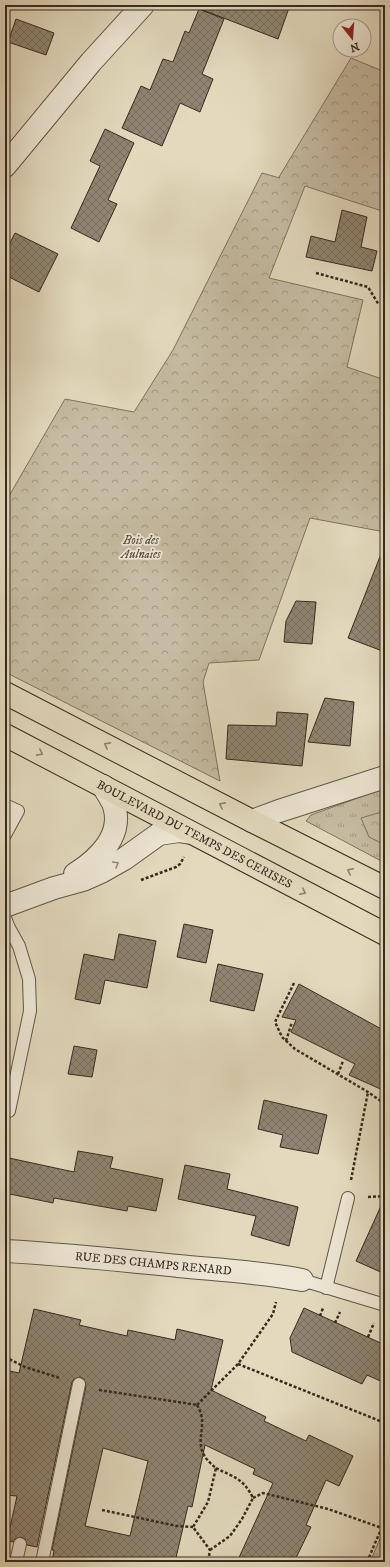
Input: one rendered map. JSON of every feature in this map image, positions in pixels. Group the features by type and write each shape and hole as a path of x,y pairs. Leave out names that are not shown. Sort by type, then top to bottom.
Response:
{"main road":[{"path":"5,693 385,888"},
{"name":"BOULEVARD DU TEMPS DES CERISES","path":"5,735 385,934"}],"street":[{"path":"5,166 91,62 143,5"},
{"path":"252,821 278,811 385,777"},
{"path":"54,888 98,858 112,837 115,822 113,803 103,786"},
{"path":"5,906 54,888 83,880 101,872 124,859 159,834 179,831 191,833"},
{"name":"RUE DES CHAMPS RENARD","path":"5,1251 50,1254 292,1278"}],"lane":[{"path":"5,805 18,811 5,835"},
{"path":"5,918 19,946 29,979 30,1011 9,1111 5,1110"},
{"path":"326,1288 348,1198"},
{"path":"292,1278 385,1305"},
{"path":"42,1562 78,1384"},
{"path":"16,1562 20,1544"}],"path":[{"path":"316,273 368,287 379,305"},
{"path":"294,983 274,1022 282,1037 295,1049 368,1092 385,1104"},
{"path":"286,1041 292,1022"},
{"path":"338,1074 343,1061"},
{"path":"348,1198 368,1092"},
{"path":"253,1498 248,1487 235,1476 216,1468 203,1456 201,1446 202,1413 197,1406 238,1364 273,1314 292,1278"},
{"path":"381,1344 385,1335"},
{"path":"238,1364 385,1423"},
{"path":"193,1527 208,1502 216,1468"},
{"path":"208,1562 210,1550 230,1536 242,1519 253,1498 263,1493 328,1509 382,1528"},
{"path":"102,1510 177,1526 193,1527 210,1550"},
{"path":"367,1562 385,1520"}],"green space":[{"name":"Bois des Aulnaies","path":"351,58 385,72 385,212 305,186 269,278 363,300 347,367 385,380 385,532 310,518 259,660 209,663 203,682 220,781 5,672 5,503 65,399 134,412 173,350 262,173 280,178 279,177"},
{"path":"385,788 385,863 306,821 311,815"},
{"path":"385,811 385,845 369,837 361,818"},
{"path":"385,1527 385,1562 370,1562"}],"building":[{"path":"195,5 290,5 278,39 195,7"},
{"path":"199,9 224,19 202,74 213,79 200,112 180,103 162,146 122,128 141,86 150,90 163,59 173,62 185,31 189,33"},
{"path":"16,19 54,33 46,55 8,42"},
{"path":"105,129 134,143 108,200 117,204 99,242 71,228 100,166 90,161"},
{"path":"342,210 367,217 361,247 377,251 372,271 306,257 311,236 335,242"},
{"path":"15,233 58,254 39,292 5,275 5,253"},
{"path":"383,549 385,549 385,652 348,638"},
{"path":"296,601 316,602 312,644 284,642 286,621"},
{"path":"325,698 354,702 350,746 308,742"},
{"path":"277,712 308,714 302,766 226,759 228,725 276,726"},
{"path":"184,924 213,930 206,963 177,957"},
{"path":"119,934 156,941 147,988 105,980 100,1004 75,999 84,954 114,960"},
{"path":"218,964 263,974 254,1011 210,1001"},
{"path":"299,984 385,1031 385,1091 349,1075 355,1064 291,1032 296,1020 282,1017"},
{"path":"74,1046 97,1050 92,1077 68,1074"},
{"path":"264,1100 327,1115 318,1154 280,1147 283,1135 258,1129"},
{"path":"78,1151 113,1157 110,1168 163,1179 156,1211 128,1206 127,1211 54,1198 53,1203 5,1193 5,1175 9,1158 74,1172"},
{"path":"185,1165 230,1174 227,1189 298,1207 289,1246 251,1235 256,1216 178,1199"},
{"path":"385,1197 385,1274 356,1261"},
{"path":"304,1308 385,1345 385,1383 367,1375 362,1384 292,1352 290,1338"},
{"path":"34,1309 81,1320 79,1325 127,1336 128,1330 175,1340 177,1329 223,1340 211,1390 266,1417 264,1421 306,1441 309,1435 353,1456 339,1486 326,1480 306,1525 311,1527 294,1562 237,1562 273,1483 253,1474 255,1469 205,1445 192,1507 188,1506 175,1562 52,1562 54,1550 52,1550 86,1386 84,1379 80,1377 74,1379 72,1382 37,1547 27,1545 25,1539 21,1537 15,1539 13,1542 7,1541 17,1496 5,1495 5,1370 19,1373","holes":["103,1448 148,1461 130,1536 85,1526"]}]}
